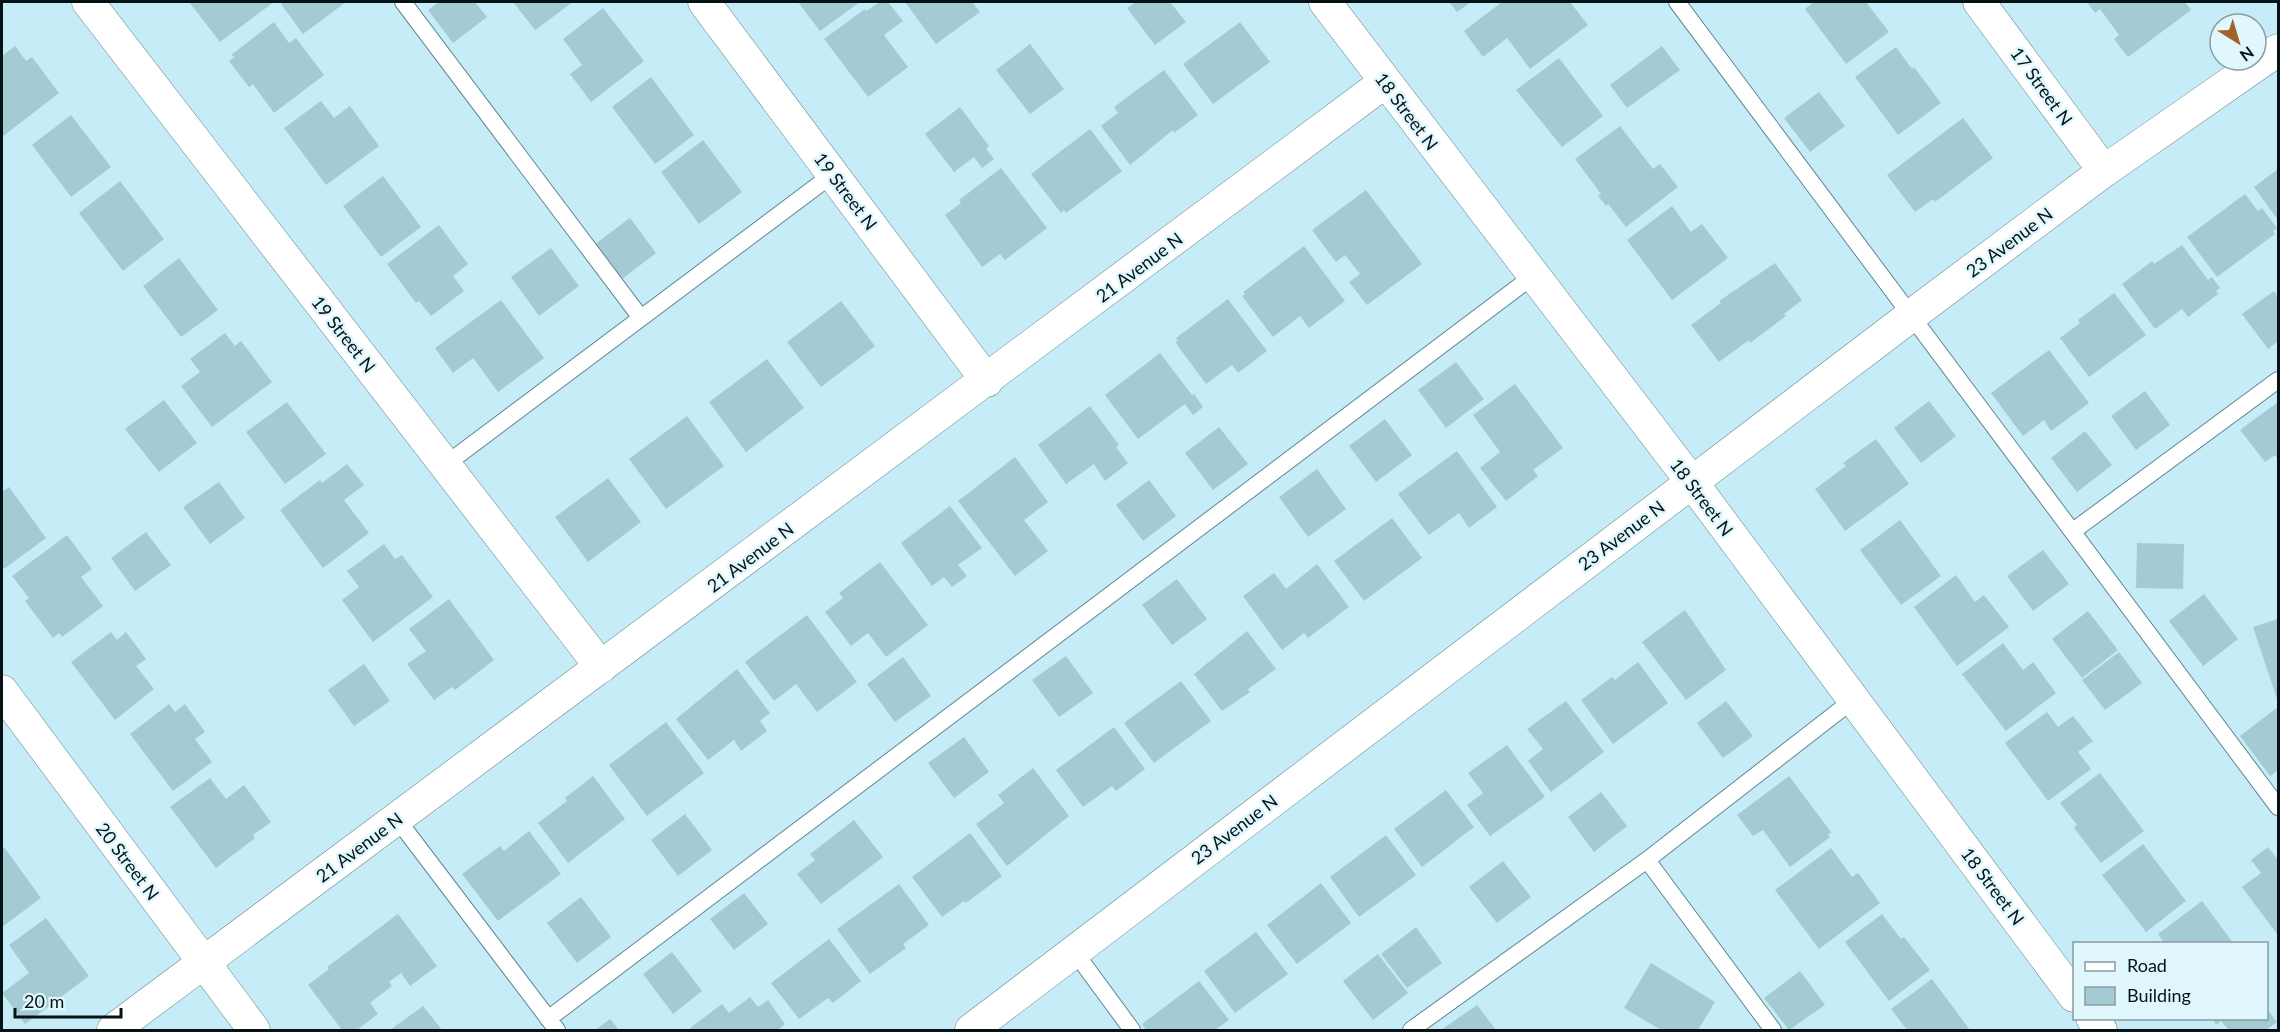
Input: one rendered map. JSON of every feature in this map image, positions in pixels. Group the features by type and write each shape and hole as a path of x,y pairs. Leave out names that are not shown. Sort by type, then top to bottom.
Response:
{"street":[{"name":"19 Street N","path":"88,2 601,667"},
{"name":"19 Street N","path":"705,2 987,381"},
{"name":"18 Street N","path":"1325,2 1691,482 2073,995"},
{"name":"17 Street N","path":"1979,2 2104,171"},
{"name":"23 Avenue N","path":"970,1030 2104,171 2278,50"},
{"name":"21 Avenue N","path":"113,1030 987,381 1385,82"},
{"name":"20 Street N","path":"2,691 254,1030"}],"lane":[{"path":"403,2 641,318"},
{"path":"1677,2 2278,807"},
{"path":"445,465 833,174"},
{"path":"397,819 552,1025 1533,276"},
{"path":"2073,531 2278,380"},
{"path":"1412,1030 1647,860 1853,700"},
{"path":"1647,860 1773,1030"},
{"path":"1074,951 1132,1030"}],"building":[{"path":"189,2 274,2 220,42"},
{"path":"284,2 346,2 303,34 281,4"},
{"path":"439,2 475,2 487,17 453,43 428,10"},
{"path":"513,2 573,2 535,30"},
{"path":"798,2 860,2 820,31"},
{"path":"880,2 888,2 903,21 884,35 908,67 868,97 824,39 865,9 866,11"},
{"path":"905,2 972,2 980,12 936,44"},
{"path":"1136,2 1170,2 1186,22 1155,45 1127,8"},
{"path":"1449,2 1471,2 1457,12"},
{"path":"1502,2 1570,2 1588,25 1530,69 1507,38 1483,57 1464,31"},
{"path":"1814,2 1866,2 1889,32 1846,64 1805,9"},
{"path":"2087,2 2185,2 2191,10 2128,57 2114,39 2119,35 2100,9 2095,13"},
{"path":"603,8 644,61 591,102 570,74 582,65 563,39"},
{"path":"274,22 289,43 296,38 324,75 274,113 253,84 249,87 229,61 235,57 231,55"},
{"path":"1240,22 1270,62 1213,104 1183,64"},
{"path":"1030,44 1064,89 1030,114 996,70"},
{"path":"15,46 26,61 32,57 59,93 2,137 2,56"},
{"path":"1662,46 1680,70 1627,108 1610,85"},
{"path":"1896,47 1941,103 1898,135 1855,77"},
{"path":"1559,58 1603,116 1562,147 1516,90"},
{"path":"1164,70 1198,115 1174,133 1173,130 1130,165 1101,126 1118,113 1114,107"},
{"path":"651,77 694,135 655,164 612,107"},
{"path":"1819,92 1845,126 1810,152 1784,118"},
{"path":"321,101 334,118 350,106 379,146 326,185 284,128"},
{"path":"960,107 989,146 986,149 994,159 982,168 974,157 954,172 925,134"},
{"path":"71,115 111,167 71,197 32,145"},
{"path":"1963,118 1993,158 1935,202 1933,199 1915,212 1887,175"},
{"path":"1620,126 1653,169 1660,164 1678,187 1626,227 1608,204 1606,206 1598,196 1601,194 1575,159"},
{"path":"1090,129 1122,171 1066,213 1064,210 1061,213 1031,174"},
{"path":"703,140 742,192 699,224 661,172"},
{"path":"1001,168 1047,228 1005,260 1000,254 982,267 945,215 961,203 959,200"},
{"path":"2278,169 2278,220 2254,187"},
{"path":"383,176 421,227 381,257 343,206"},
{"path":"120,181 164,239 123,271 79,213"},
{"path":"1366,190 1422,264 1367,305 1349,282 1360,274 1345,255 1336,262 1312,230"},
{"path":"2245,194 2258,211 2262,208 2277,228 2273,231 2275,234 2217,277 2187,237"},
{"path":"1672,206 1691,232 1702,224 1728,258 1672,300 1627,240"},
{"path":"630,218 656,253 622,279 595,244"},
{"path":"439,225 468,264 453,276 464,291 431,316 419,301 416,303 387,264"},
{"path":"2182,245 2208,280 2212,277 2220,288 2216,291 2218,294 2188,317 2182,309 2155,329 2122,284 2152,261 2154,264"},
{"path":"1304,246 1345,301 1309,328 1300,316 1273,337 1242,296 1245,294 1243,292"},
{"path":"551,248 579,286 539,316 511,277"},
{"path":"179,258 218,310 181,337 143,286"},
{"path":"1775,263 1802,300 1784,314 1786,316 1750,343 1749,340 1719,362 1691,325 1721,303 1719,301"},
{"path":"2274,291 2278,297 2278,341 2268,349 2242,314"},
{"path":"2114,293 2146,335 2089,377 2060,338 2080,323 2078,320"},
{"path":"1228,299 1267,351 1238,373 1232,365 1206,384 1175,342 1178,341 1176,338"},
{"path":"501,300 544,358 498,392 473,358 453,373 435,348"},
{"path":"841,301 875,346 821,387 787,342"},
{"path":"225,333 235,346 241,341 272,382 212,427 181,386 200,372 190,359"},
{"path":"2049,350 2089,403 2051,431 2044,420 2023,436 1991,393"},
{"path":"1160,353 1203,407 1193,415 1185,404 1138,439 1105,395"},
{"path":"767,359 804,408 746,452 709,402"},
{"path":"1456,362 1484,399 1446,428 1418,390"},
{"path":"1515,384 1563,448 1533,470 1538,476 1506,501 1480,468 1500,452 1473,415"},
{"path":"2145,391 2170,425 2136,450 2111,416"},
{"path":"164,400 197,443 159,472 125,429"},
{"path":"1929,401 1956,436 1921,463 1894,428"},
{"path":"287,402 326,454 285,484 246,432"},
{"path":"2278,402 2278,460 2275,455 2265,462 2240,430"},
{"path":"1090,406 1119,445 1116,447 1128,463 1105,481 1094,464 1066,484 1038,445"},
{"path":"687,416 724,466 666,509 629,459"},
{"path":"1385,419 1412,455 1376,482 1349,446"},
{"path":"1219,427 1248,464 1213,490 1185,453"},
{"path":"2085,431 2112,465 2077,492 2051,458"},
{"path":"1876,439 1909,484 1845,531 1815,489 1846,466 1843,463"},
{"path":"1457,451 1497,507 1469,528 1459,513 1429,535 1398,494"},
{"path":"1015,457 1048,502 1024,520 1048,551 1015,576 958,501"},
{"path":"347,464 364,485 344,500 369,533 323,568 280,510 320,480 322,483"},
{"path":"1317,469 1346,509 1308,537 1279,497"},
{"path":"608,478 641,522 588,562 555,517"},
{"path":"1149,480 1176,516 1143,541 1116,505"},
{"path":"219,482 245,518 210,544 183,507"},
{"path":"9,487 46,538 4,569 2,565 2,492"},
{"path":"950,506 982,548 958,565 967,576 952,587 944,577 932,586 901,543"},
{"path":"1392,518 1422,558 1364,601 1334,561"},
{"path":"1900,520 1941,576 1901,605 1860,550"},
{"path":"146,532 171,565 135,591 111,558"},
{"path":"67,535 92,569 81,577 103,606 62,637 59,633 53,638 25,601 29,598 12,576"},
{"path":"2137,543 2184,544 2183,589 2136,588"},
{"path":"384,544 395,559 402,555 433,597 373,642 342,600 359,587 347,571"},
{"path":"2043,550 2069,584 2033,611 2007,576"},
{"path":"880,562 928,625 886,657 868,633 851,646 825,612 843,598 839,593"},
{"path":"1317,564 1349,607 1308,638 1304,633 1282,650 1243,596 1274,573 1286,589"},
{"path":"1956,575 1975,602 1984,595 2009,627 1957,666 1914,607"},
{"path":"1177,579 1207,619 1172,645 1142,605"},
{"path":"2204,594 2238,639 2203,666 2169,621"},
{"path":"449,599 494,660 455,690 452,687 434,700 407,664 426,651 409,629"},
{"path":"1685,610 1726,670 1686,700 1642,642"},
{"path":"2088,611 2118,650 2082,678 2052,639"},
{"path":"807,615 857,682 817,712 796,684 774,701 745,662"},
{"path":"2278,619 2278,702 2253,627"},
{"path":"1247,631 1276,669 1248,689 1250,692 1222,711 1194,674"},
{"path":"111,632 117,640 126,632 146,659 136,666 154,689 115,720 71,662"},
{"path":"2003,643 2023,670 2033,662 2056,693 2006,731 1962,674"},
{"path":"2119,652 2142,683 2105,710 2082,680"},
{"path":"1066,656 1093,693 1059,717 1032,680"},
{"path":"903,657 931,696 895,722 867,684"},
{"path":"1638,662 1668,703 1613,744 1581,700 1612,677 1615,680"},
{"path":"364,664 390,701 354,726 328,690"},
{"path":"737,669 770,713 760,721 767,731 741,751 734,740 708,760 676,719"},
{"path":"1181,681 1211,721 1154,763 1124,723"},
{"path":"1566,701 1604,752 1551,792 1528,761 1543,749 1527,729"},
{"path":"1726,701 1753,736 1723,758 1697,723"},
{"path":"169,704 175,712 185,704 205,732 195,739 212,762 173,791 130,734"},
{"path":"2278,707 2278,770 2270,776 2240,736"},
{"path":"2047,712 2058,727 2073,716 2093,741 2078,752 2091,769 2048,801 2005,743"},
{"path":"666,722 704,773 647,816 609,765"},
{"path":"1114,727 1145,769 1116,791 1112,786 1083,807 1056,770"},
{"path":"964,737 989,772 954,798 928,763"},
{"path":"1507,745 1545,797 1490,836 1467,805 1483,793 1468,773"},
{"path":"1033,768 1069,816 1007,866 976,824 1004,803 998,795"},
{"path":"2100,773 2144,831 2101,863 2074,828 2077,825 2060,803"},
{"path":"593,776 625,819 568,863 538,823 567,801 565,798"},
{"path":"1789,776 1831,832 1828,835 1830,837 1790,867 1763,830 1753,836 1737,815"},
{"path":"210,778 226,799 244,785 271,822 253,835 255,838 216,868 170,807"},
{"path":"1446,790 1474,827 1422,867 1394,829"},
{"path":"1601,792 1627,826 1594,852 1568,817"},
{"path":"685,814 712,850 678,876 651,840"},
{"path":"854,820 883,857 821,904 797,874 815,860 810,854"},
{"path":"529,831 561,874 498,921 462,874 500,846 504,851"},
{"path":"970,833 1002,876 966,903 964,901 942,917 912,877"},
{"path":"1386,835 1416,875 1359,917 1330,877"},
{"path":"2143,844 2186,901 2146,932 2102,875"},
{"path":"4,847 41,898 2,927 2,849"},
{"path":"2268,847 2278,860 2277,934 2242,887 2261,873 2251,860"},
{"path":"1831,848 1852,877 1858,873 1880,903 1819,949 1775,890"},
{"path":"1503,861 1531,897 1497,923 1469,887"},
{"path":"1321,883 1351,923 1297,964 1267,925"},
{"path":"899,884 929,925 903,944 906,948 870,974 837,929"},
{"path":"744,893 768,924 734,950 710,919"},
{"path":"581,897 611,937 577,963 547,923"},
{"path":"2202,901 2233,942 2164,942 2158,934"},
{"path":"398,914 437,966 410,986 401,973 389,982 392,986 370,1003 378,1014 357,1030 342,1030 308,985 329,969 327,967"},
{"path":"1882,914 1901,939 1904,937 1930,970 1889,1001 1845,942"},
{"path":"46,918 89,976 25,1024 2,993 29,973 9,945"},
{"path":"1416,927 1442,963 1407,988 1381,954"},
{"path":"1256,932 1288,974 1235,1013 1204,971"},
{"path":"829,939 861,981 833,1003 828,998 799,1019 771,983"},
{"path":"672,952 702,991 673,1014 643,974"},
{"path":"1378,954 1408,993 1373,1020 1343,981"},
{"path":"1651,963 1715,1002 1698,1030 1661,1030 1624,1008"},
{"path":"1800,971 1825,1005 1789,1030 1764,998"},
{"path":"1932,979 1970,1030 1907,1030 1891,1009"},
{"path":"1199,981 1229,1020 1215,1030 1146,1030 1142,1024"},
{"path":"750,997 758,1007 768,1000 785,1024 778,1030 691,1030 690,1028 722,1004 729,1013"},
{"path":"1477,1005 1496,1030 1441,1030"},
{"path":"423,1006 442,1030 390,1030"},
{"path":"2268,1011 2277,1022 2266,1030 2229,1030 2221,1021 2216,1025 2213,1020 2268,1020"},
{"path":"610,1019 619,1030 595,1030"}]}
